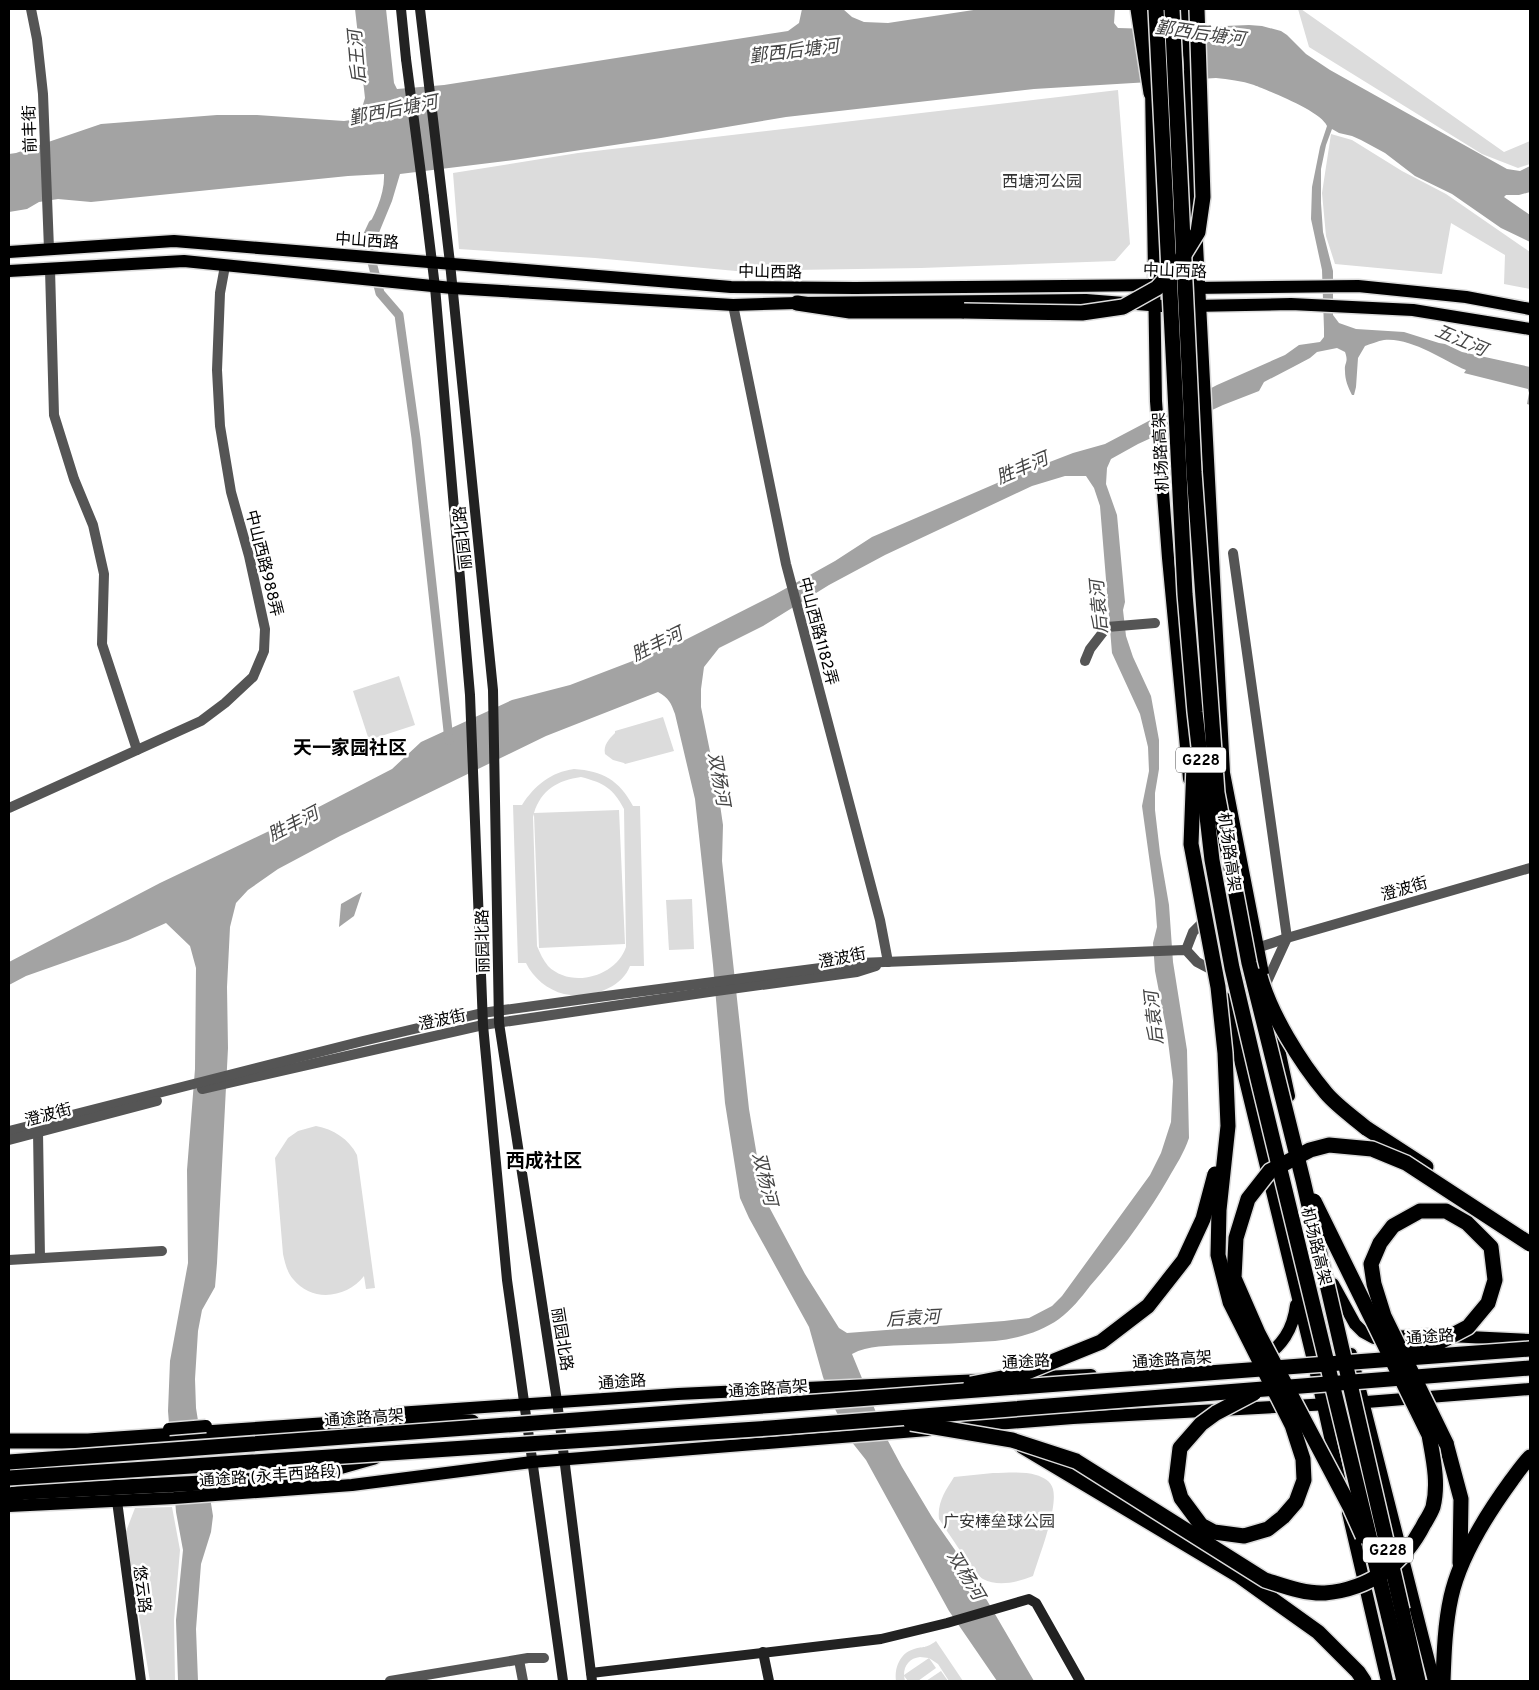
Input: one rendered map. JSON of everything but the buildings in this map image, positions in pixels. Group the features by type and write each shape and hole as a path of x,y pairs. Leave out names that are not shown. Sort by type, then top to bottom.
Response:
{"highway":[{"path":"1138,9 1151,95"},
{"name":"机场路高架","path":"1156,9 1185,594 1195,712 1212,860 1232,968 1404,1681"},
{"name":"机场路高架","path":"1172,9 1195,491 1217,793 1249,963 1303,1180 1418,1681"},
{"path":"1188,9 1195,126 1193,166"},
{"path":"797,302 850,311 1082,313 1123,307 1156,288 1177,266 1198,232 1203,197 1198,9"},
{"path":"1195,712 1191,844 1218,986 1225,1054 1228,1126 1219,1210 1218,1254 1230,1302 1292,1426 1304,1459 1304,1480 1296,1502 1283,1517 1268,1529 1244,1536 1214,1532 1201,1525 1181,1498 1176,1481 1180,1448 1201,1424 1216,1413 1260,1390"},
{"path":"1234,888 1262,981 1280,1024 1326,1094 1366,1128 1521,1230 1530,1238"},
{"path":"946,1394 964,1385 1022,1374 1102,1342 1148,1306 1184,1260 1203,1219 1228,1126"},
{"path":"1375,1557 1258,1332 1234,1278 1236,1238 1248,1199 1270,1171 1310,1150 1329,1145 1372,1149 1406,1163 1530,1244"},
{"path":"888,1426 1012,1440 1076,1462 1265,1580 1295,1589 1324,1593 1354,1588 1386,1572 1414,1543 1433,1508 1436,1475 1429,1434 1303,1180"},
{"path":"1370,1362 1387,1357 1396,1355 1405,1353 1414,1350 1432,1346 1468,1327 1488,1303 1495,1280 1491,1247 1467,1223 1446,1212 1420,1211 1392,1226 1380,1243 1372,1264 1374,1284 1384,1316 1402,1352 1406,1361 1420,1388 1446,1443 1461,1499 1460,1568"},
{"name":"通途路高架","path":"9,1462 508,1424 946,1394 1530,1349"},
{"path":"9,1478 888,1426 1260,1390 1530,1368"},
{"path":"9,1441 88,1441 408,1419 508,1424"},
{"path":"1012,1440 1238,1574 1318,1632 1358,1672 1364,1681"},
{"path":"9,1494 300,1478 382,1455"},
{"path":"1443,1681 1444,1646 1451,1596 1460,1568 1484,1521 1530,1457"}],"main road":[{"name":"丽园北路","path":"401,9 433,261 470,696 482,1013 507,1280 563,1681"},
{"name":"丽园北路","path":"420,9 450,262 493,690 499,1023 557,1401 591,1677"},
{"path":"1147,9 1151,95 1156,401 1168,558 1195,846 1219,973 1313,1360 1388,1681"},
{"path":"1182,9 1193,166 1224,774 1265,986 1333,1284 1434,1681"},
{"name":"中山西路","path":"9,252 174,241 450,262 731,287 865,288 1154,284 1199,288 1358,286 1466,297 1530,309"},
{"name":"中山西路","path":"9,271 184,261 435,287 733,305 797,302 1086,300 1154,306 1291,304 1413,310 1530,329"},
{"path":"1333,1284 1355,1324 1374,1338 1427,1335 1530,1340"},
{"path":"1256,1363 1275,1351 1288,1332 1294,1320 1297,1298"},
{"name":"通途路","path":"524,1404 864,1385 1113,1374 1530,1345"},
{"path":"532,1462 847,1436 888,1426 1363,1403 1530,1389"},
{"path":"9,1441 524,1404"},
{"name":"通途路 (永丰西路段)","path":"9,1506 211,1496 352,1485 532,1462"},
{"name":"悠云路","path":"117,1501 133,1634 141,1681"},
{"path":"591,1677 763,1652 881,1639 947,1624 1029,1599 1036,1602 1080,1681"},
{"path":"763,1652 769,1681"}],"street":[{"name":"前丰街","path":"31,9 37,40 42,94 49,249"},
{"name":"中山西路988弄","path":"9,808 201,720 225,703 253,677 264,651 266,629 232,492 220,426 217,370 220,292 225,266"},
{"path":"50,269 54,416 74,479 93,525 104,574 102,644 137,750"},
{"name":"中山西路1182弄","path":"733,305 786,564 880,920 888,962"},
{"path":"1233,553 1287,938 1265,986"},
{"path":"1085,660 1090,649 1107,627 1155,623"},
{"name":"澄波街","path":"1257,948 1530,868"},
{"path":"1208,917 1193,932 1185,950 1196,962 1219,973"},
{"name":"澄波街","path":"9,1140 181,1091 482,1013 709,987 859,963 1185,950"},
{"name":"澄波街","path":"230,1078 483,1025 709,987"},
{"name":"澄波街","path":"9,1131 181,1091"},
{"path":"38,1132 40,1258"},
{"path":"9,1260 162,1251"},
{"path":"390,1681 412,1680 519,1660 544,1658"},
{"path":"519,1660 522,1681"}],"green space":[{"path":"1298,9 1301,9 1504,152 1530,141 1530,164 1518,168 1482,154 1309,47"},
{"name":"西塘河公园","path":"1118,90 1130,244 1115,261 921,268 736,271 595,258 459,249 453,173 578,153"},
{"path":"1331,134 1352,140 1402,171 1446,194 1530,252 1530,289 1504,284 1505,255 1451,223 1442,274 1335,264 1326,236 1322,193"},
{"path":"399,676 415,725 369,740 353,691"},
{"path":"663,717 674,751 625,764 613,760 605,754 606,745 615,731"},
{"path":"574,769 584,770 602,775 616,783 633,806 640,806 644,966 630,966 626,974 611,987 593,994 583,995 564,994 552,990 537,978 526,963 518,963 513,805 522,805 544,781","holes":["573,778 589,779 602,784 612,791 624,809 626,947 621,957 613,966 603,972 580,978 568,977 548,966 537,946 533,817 534,814 539,948 625,944 619,810 534,813 541,798 558,784"]},
{"path":"692,899 694,949 669,950 666,900"},
{"path":"316,1126 340,1136 350,1144 357,1155 375,1288 366,1289 364,1276 357,1283 339,1293 329,1295 310,1292 301,1287 286,1267 283,1254 275,1158 288,1138 298,1131"},
{"name":"广安棒垒球公园","path":"993,1473 1036,1475 1046,1480 1053,1489 1053,1508 1033,1576 1015,1582 995,1583 979,1576 939,1519 939,1507 954,1477"},
{"path":"172,1507 180,1550 174,1620 175,1681 150,1681 125,1534 135,1508"},
{"path":"936,1641 963,1681 949,1681 938,1664 929,1658 936,1668 918,1681 908,1681 904,1676 905,1681 896,1681 897,1666 905,1654","holes":["920,1657 929,1658 904,1675 905,1668 911,1660"]},
{"path":"941,1671 948,1681 926,1681"}],"water":[{"path":"355,9 386,9 394,83 397,89 444,85 788,31 799,23 802,9 843,9 852,17 864,22 888,23 980,9 1115,9 1114,23 1118,28 1152,29 1249,25 1281,31 1306,54 1330,70 1507,169 1520,171 1530,166 1530,192 1519,195 1506,195 1504,197 1530,215 1530,242 1501,228 1452,194 1415,176 1385,153 1361,140 1332,129 1326,145 1321,169 1321,203 1323,232 1333,271 1333,315 1339,323 1356,329 1404,332 1445,344 1462,352 1530,367 1530,405 1527,404 1528,389 1464,373 1466,370 1426,350 1405,342 1384,340 1365,346 1358,358 1354,395 1352,395 1346,380 1345,368 1347,358 1345,352 1337,348 1317,352 1310,358 1264,382 1259,391 1223,405 1138,444 1111,459 1107,468 1106,484 1117,515 1125,602 1123,610 1126,636 1133,657 1151,696 1159,740 1159,769 1155,793 1155,810 1169,905 1173,962 1187,1050 1189,1138 1168,1179 1132,1234 1076,1304 1052,1324 1020,1337 1003,1340 879,1346 852,1354 887,1439 902,1467 932,1517 971,1573 1034,1681 997,1681 949,1611 866,1460 851,1441 835,1409 823,1377 809,1327 740,1198 725,1103 713,965 695,799 675,714 665,696 658,692 546,736 340,836 278,869 248,890 236,903 230,927 227,987 228,1048 215,1287 202,1310 198,1331 195,1379 196,1408 213,1516 211,1532 201,1564 196,1629 198,1681 178,1681 176,1620 183,1550 176,1512 168,1411 170,1361 188,1263 187,1170 195,1069 196,968 190,946 166,923 128,940 26,976 9,985 9,962 160,883 311,811 392,769 421,742 512,700 570,685 677,644 774,595 835,561 872,537 1011,477 1073,453 1105,444 1217,385 1285,355 1299,345 1320,342 1324,337 1322,270 1311,219 1312,187 1320,147 1327,126 1315,114 1282,97 1254,85 1225,79 1034,89 786,117 514,160 400,174 392,201 378,235 364,234 381,197 384,174 91,202 58,199 39,202 27,209 9,212 9,154 101,124 217,115 257,115 344,121 351,120 361,111 365,98","holes":["1065,476 1086,476 1094,488 1100,506 1112,653 1140,714 1148,747 1149,771 1142,806 1155,900 1157,927 1153,943 1155,971 1167,1033 1173,1081 1171,1122 1161,1153 1150,1175 1062,1296 1052,1306 1029,1318 847,1333 839,1328 805,1274 767,1203 759,1168 749,1109 722,861 723,825 701,707 704,667 719,648 763,626 829,585 885,555 1032,486"]},
{"path":"362,892 354,916 339,927 341,904"}],"waterway":[{"path":"373,224 366,239 380,293 399,315 416,438 449,740"}],"district":[{"name":"天一家园社区","path":"350,747"},
{"name":"西成社区","path":"544,1160"}],"water label":[{"name":"鄞西后塘河","path":"1200,33"},
{"name":"鄞西后塘河","path":"794,51"},
{"name":"后王河","path":"357,57"},
{"name":"鄞西后塘河","path":"393,110"},
{"name":"五江河","path":"1461,340"},
{"name":"胜丰河","path":"1022,468"},
{"name":"后袁河","path":"1099,607"},
{"name":"胜丰河","path":"657,644"},
{"name":"双杨河","path":"719,779"},
{"name":"胜丰河","path":"293,824"},
{"name":"后袁河","path":"1154,1018"},
{"name":"双杨河","path":"765,1179"},
{"name":"后袁河","path":"913,1318"},
{"name":"双杨河","path":"966,1575"}]}
